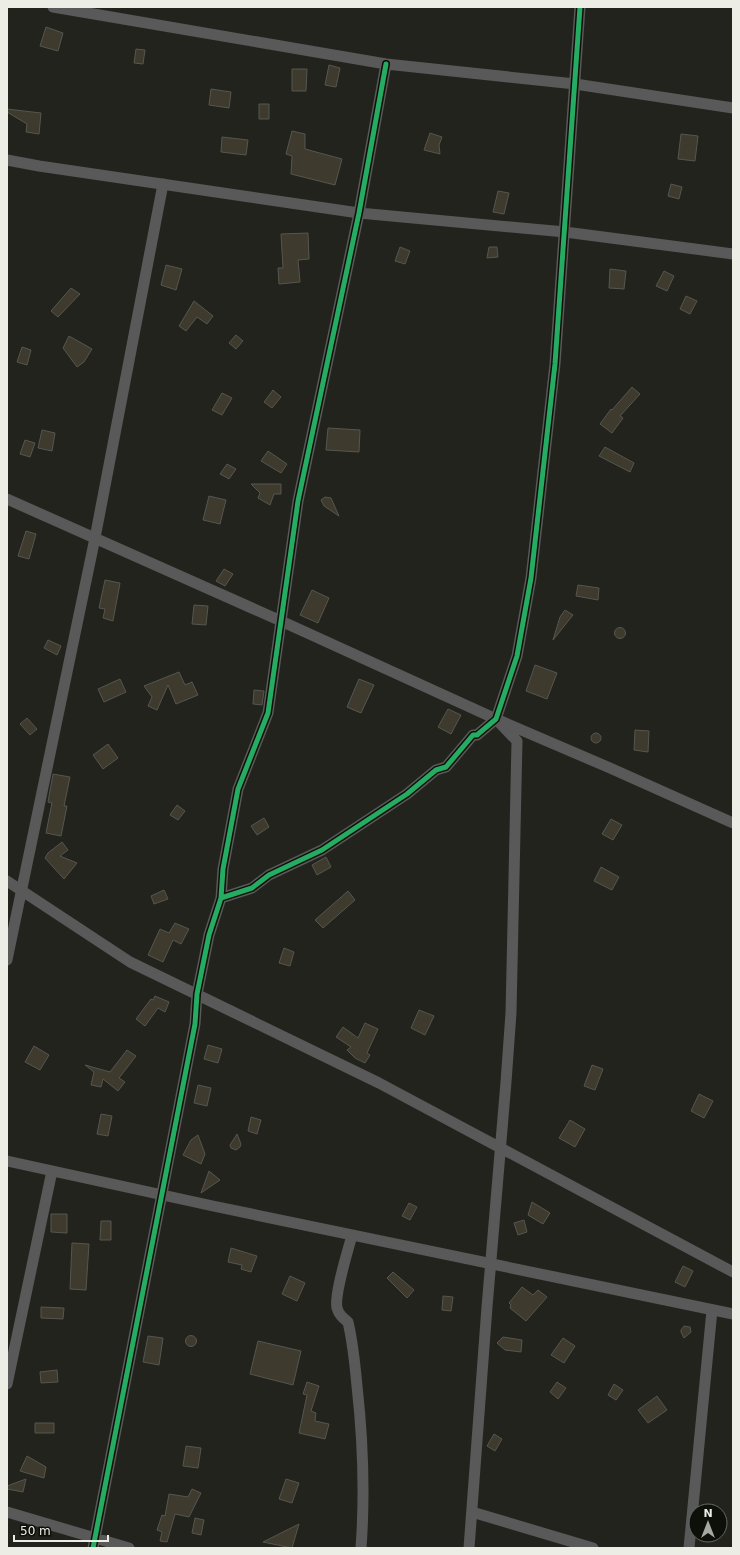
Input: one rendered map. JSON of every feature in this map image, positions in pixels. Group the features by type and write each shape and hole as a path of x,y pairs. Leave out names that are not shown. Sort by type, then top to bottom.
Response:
{"street":[{"path":"53,7 386,64 575,84 733,108"},
{"path":"221,898 252,888 269,875 322,850 407,794 436,770 446,767 473,735 477,735 496,719 516,656 531,578 555,364 580,7"},
{"path":"94,1543 194,1024 197,994 209,934 221,898 224,870 238,789 268,713 298,501 359,212 386,64"},
{"path":"7,160 359,212 564,232 733,254"},
{"path":"7,960 95,538 164,184"},
{"path":"7,499 496,719 733,823"},
{"path":"469,1548 490,1264 501,1148 512,989 516,741 496,719"},
{"path":"7,881 130,962 379,1083 733,1272"},
{"path":"7,1161 161,1195 733,1314"},
{"path":"7,1384 52,1171"},
{"path":"352,1235 337,1296 337,1307 340,1316 348,1322 352,1338 360,1409 364,1467 364,1511 361,1548"},
{"path":"689,1548 712,1310"},
{"path":"7,1512 94,1543 128,1548"},
{"path":"472,1512 593,1548"}],"building":[{"path":"46,27 63,33 58,51 40,46"},
{"path":"136,49 145,50 143,64 134,63"},
{"path":"329,65 340,68 336,87 325,85"},
{"path":"292,69 307,69 306,91 292,91"},
{"path":"211,89 231,92 229,108 209,105"},
{"path":"259,104 269,104 269,119 259,119"},
{"path":"7,109 41,113 39,134 26,132 27,124 7,112"},
{"path":"292,131 305,134 305,149 342,159 335,185 291,174 292,156 286,154"},
{"path":"430,133 442,137 439,145 440,154 424,150"},
{"path":"681,134 698,136 695,161 678,159"},
{"path":"222,137 248,140 246,155 221,152"},
{"path":"671,184 682,187 679,199 668,196"},
{"path":"498,191 509,193 504,214 493,212"},
{"path":"308,233 309,259 298,260 300,282 279,284 278,268 283,268 281,234"},
{"path":"400,247 410,251 405,264 395,261"},
{"path":"489,247 497,247 498,257 487,258"},
{"path":"166,265 182,269 176,290 161,285"},
{"path":"610,269 626,271 624,289 609,288"},
{"path":"664,271 674,276 667,291 656,286"},
{"path":"71,288 80,294 58,317 51,311"},
{"path":"686,296 697,301 690,314 680,309"},
{"path":"194,301 213,316 207,324 197,317 186,331 179,326"},
{"path":"236,335 243,341 236,349 229,343"},
{"path":"69,336 92,349 84,362 77,367 63,348"},
{"path":"22,347 31,350 27,365 17,362"},
{"path":"632,387 640,394 620,416 623,418 612,433 600,424 611,409 612,410"},
{"path":"273,390 281,397 272,408 264,402"},
{"path":"222,393 232,398 222,415 212,410"},
{"path":"328,428 360,430 359,452 326,450"},
{"path":"42,430 55,433 52,451 38,448"},
{"path":"25,440 35,443 30,457 20,454"},
{"path":"605,447 634,463 630,472 599,456"},
{"path":"268,451 287,464 281,473 261,461"},
{"path":"227,464 236,469 229,479 220,474"},
{"path":"251,484 281,484 281,494 274,494 270,505 258,498 260,493"},
{"path":"209,496 226,500 220,524 203,520"},
{"path":"325,497 331,498 339,516 324,506 321,500"},
{"path":"26,531 36,534 29,559 18,556"},
{"path":"224,569 233,574 225,586 216,581"},
{"path":"105,580 120,583 113,621 103,618 105,609 99,608"},
{"path":"578,585 599,588 598,600 576,596"},
{"path":"312,590 329,598 318,623 300,615"},
{"path":"194,605 208,606 206,625 192,624"},
{"path":"565,610 573,615 553,640 560,617"},
{"path":"618,628 622,628 624,629 624,637 618,638 615,635 615,631"},
{"path":"48,640 61,646 57,655 44,648"},
{"path":"535,665 557,673 547,699 526,691"},
{"path":"179,672 185,685 192,682 198,695 176,704 168,685 157,710 148,706 152,697 144,686"},
{"path":"120,679 126,692 104,702 98,689"},
{"path":"359,679 374,685 361,713 347,707"},
{"path":"254,690 264,691 262,705 253,704"},
{"path":"448,709 461,715 451,734 438,727"},
{"path":"27,718 37,729 30,735 20,724"},
{"path":"635,730 649,731 648,752 634,750"},
{"path":"594,733 598,733 600,734 600,742 594,743 591,740 591,736"},
{"path":"108,744 118,758 103,769 93,755"},
{"path":"53,774 70,777 64,806 67,806 61,836 46,833 52,803 48,802"},
{"path":"177,805 185,811 178,820 170,815"},
{"path":"264,818 269,827 257,835 251,826"},
{"path":"611,819 622,825 613,840 602,834"},
{"path":"62,842 68,850 60,856 77,863 64,879 45,858 48,853"},
{"path":"326,857 331,867 317,875 312,865"},
{"path":"601,867 619,877 612,890 594,881"},
{"path":"164,890 168,899 154,904 151,896"},
{"path":"348,891 355,900 323,928 315,920"},
{"path":"175,923 189,929 181,944 173,940 163,962 148,955 160,929 169,933"},
{"path":"284,948 294,952 290,966 279,963"},
{"path":"155,996 169,1002 165,1012 158,1008 145,1026 136,1019"},
{"path":"419,1010 434,1016 425,1035 411,1028"},
{"path":"365,1023 378,1029 367,1053 370,1055 365,1063 355,1058 347,1050 351,1047 336,1037 343,1027 358,1038"},
{"path":"208,1045 222,1049 218,1063 204,1059"},
{"path":"34,1046 49,1055 40,1070 25,1062"},
{"path":"127,1050 136,1056 119,1078 125,1082 118,1091 103,1079 101,1087 91,1085 94,1072 85,1065 110,1072"},
{"path":"592,1065 603,1069 595,1090 584,1086"},
{"path":"198,1085 211,1088 207,1106 194,1103"},
{"path":"699,1094 713,1101 704,1118 691,1111"},
{"path":"101,1114 112,1116 108,1136 97,1134"},
{"path":"251,1117 261,1120 257,1134 248,1131"},
{"path":"570,1120 585,1129 575,1147 559,1138"},
{"path":"237,1134 241,1144 236,1150 231,1148 230,1145"},
{"path":"198,1135 205,1154 201,1164 183,1155 191,1140"},
{"path":"209,1171 220,1180 201,1193"},
{"path":"532,1202 550,1213 543,1224 528,1215"},
{"path":"409,1203 417,1207 410,1220 402,1216"},
{"path":"51,1214 67,1214 67,1233 51,1232"},
{"path":"524,1220 527,1232 518,1235 514,1223"},
{"path":"101,1221 111,1221 111,1240 100,1240"},
{"path":"72,1243 89,1244 86,1290 70,1289"},
{"path":"231,1248 257,1256 251,1272 241,1269 242,1265 228,1262"},
{"path":"683,1266 693,1271 685,1287 675,1282"},
{"path":"393,1272 414,1290 407,1298 387,1278"},
{"path":"290,1276 305,1283 297,1301 282,1294"},
{"path":"522,1287 533,1295 538,1290 547,1297 526,1321 510,1308 511,1305 509,1303"},
{"path":"443,1296 453,1297 451,1311 442,1310"},
{"path":"41,1307 64,1308 63,1319 41,1318"},
{"path":"684,1326 690,1327 691,1332 684,1338 681,1330"},
{"path":"148,1336 163,1338 159,1365 143,1362"},
{"path":"189,1336 193,1336 195,1337 195,1345 189,1346 186,1343 186,1339"},
{"path":"503,1337 522,1340 521,1352 505,1350 497,1343"},
{"path":"563,1338 575,1346 564,1363 551,1355"},
{"path":"258,1341 301,1351 293,1385 250,1374"},
{"path":"57,1370 58,1382 41,1383 40,1372"},
{"path":"307,1382 319,1386 311,1411 316,1413 315,1421 329,1424 325,1439 299,1433 307,1395 303,1394"},
{"path":"557,1382 566,1388 558,1399 550,1392"},
{"path":"614,1384 623,1390 616,1400 608,1395"},
{"path":"657,1396 667,1410 648,1423 638,1410"},
{"path":"35,1423 54,1423 54,1433 35,1433"},
{"path":"494,1434 502,1439 495,1451 487,1446"},
{"path":"186,1446 201,1448 198,1468 183,1466"},
{"path":"27,1456 46,1467 44,1478 20,1471"},
{"path":"26,1479 23,1492 7,1489 7,1486"},
{"path":"286,1479 299,1483 292,1503 279,1499"},
{"path":"192,1489 201,1493 189,1517 175,1514 167,1542 160,1541 162,1532 157,1530 162,1515 165,1516 169,1494 188,1497"},
{"path":"195,1518 204,1520 201,1535 192,1533"},
{"path":"299,1524 292,1548 263,1542"}],"cycle path":[{"path":"221,898 252,888 269,875 322,850 407,794 436,770 446,767 473,735 477,735 496,719 517,656 531,578 555,364 580,7"},
{"path":"93,1548 195,1024 197,994 209,935 221,898 223,869 238,789 268,713 298,501 359,213 386,64"}]}
